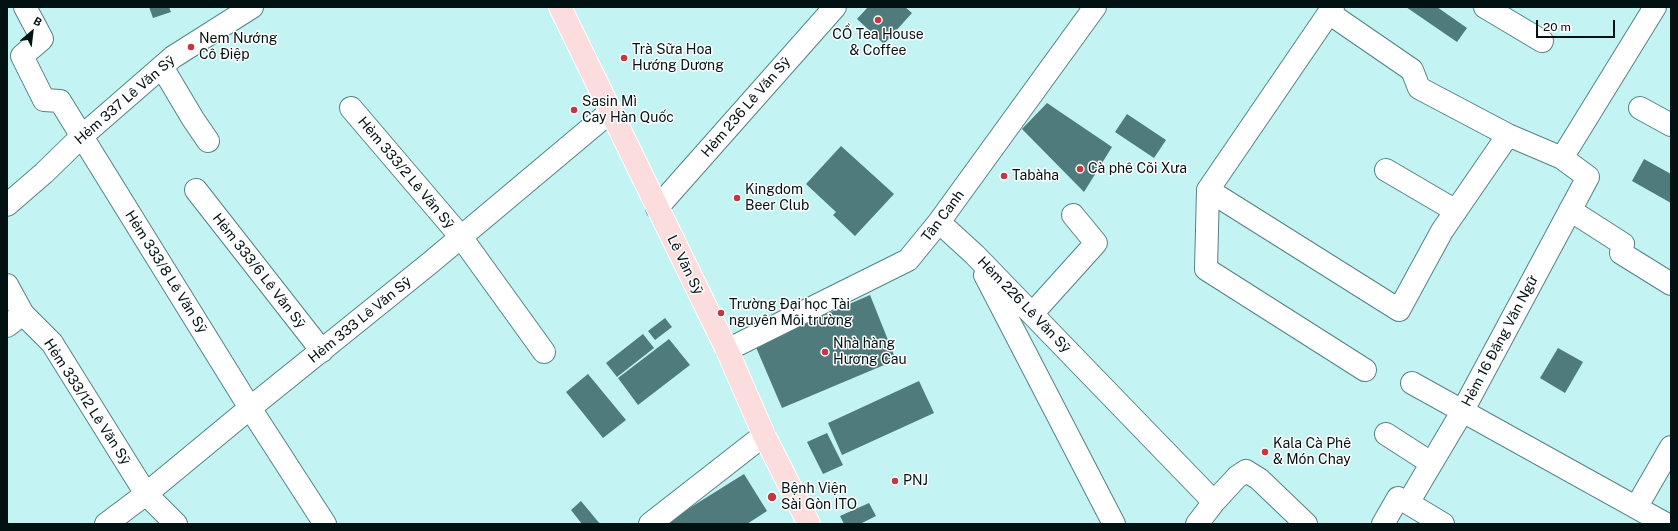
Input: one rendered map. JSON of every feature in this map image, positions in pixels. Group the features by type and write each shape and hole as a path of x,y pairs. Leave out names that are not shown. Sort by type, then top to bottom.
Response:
{"main road":[{"name":"Lê Văn Sỹ","path":"560,7 727,350 764,435 809,524"}],"street":[{"name":"Hẻm 333/8 Lê Văn Sỹ","path":"25,7 42,39 22,56 44,100 60,101 250,408 325,524"},
{"name":"Hẻm 337 Lê Văn Sỹ","path":"7,205 44,173 81,136 173,57 252,7"},
{"name":"Hẻm 236 Lê Văn Sỹ","path":"657,208 835,7"},
{"name":"Tân Canh","path":"727,350 908,260 939,222 1095,7"},
{"path":"1365,370 1206,269 1208,190 1331,10 1412,70 1419,88 1508,134 1562,158 1655,7"},
{"path":"1493,9 1542,41"},
{"path":"162,67 193,120 208,141"},
{"name":"Hẻm 333/2 Lê Văn Sỹ","path":"351,108 461,237 544,352"},
{"path":"1640,108 1671,125"},
{"name":"Hẻm 333 Lê Văn Sỹ","path":"106,524 146,494 322,351 610,112"},
{"path":"1208,190 1399,310 1442,231 1508,134"},
{"name":"Hẻm 16 Đặng Văn Ngữ","path":"1562,158 1588,177 1462,412 1636,506 1666,524"},
{"path":"1386,170 1456,211"},
{"name":"Hẻm 333/6 Lê Văn Sỹ","path":"196,190 322,351"},
{"path":"1570,210 1623,244 1621,253 1671,284"},
{"path":"1032,314 1096,244 1073,215"},
{"path":"939,222 975,255"},
{"name":"Hẻm 226 Lê Văn Sỹ","path":"975,255 1214,502"},
{"name":"Hẻm 226 Lê Văn Sỹ","path":"975,255 1114,524"},
{"name":"Hẻm 333/12 Lê Văn Sỹ","path":"7,285 15,320 52,343 146,494 176,524"},
{"path":"1408,503 1462,412 1412,383"},
{"path":"1386,434 1431,463"},
{"path":"650,524 764,435"},
{"path":"1636,506 1671,447"},
{"path":"1197,524 1214,502 1237,477 1246,471 1259,479 1306,524"},
{"path":"1383,524 1398,498 1443,524"}],"building":[{"path":"149,7 169,7 171,12 153,18"},
{"path":"868,7 905,7 912,13 884,44 857,19"},
{"path":"1406,7 1437,7 1467,28 1457,42"},
{"name":"Cà phê Cõi Xưa","path":"1047,103 1112,147 1084,192 1022,129"},
{"path":"1127,114 1166,140 1154,158 1115,132"},
{"path":"841,146 894,194 855,236 833,215 836,212 806,184"},
{"path":"1644,159 1671,174 1671,203 1632,181"},
{"name":"Nhà hàng Hương Cau","path":"870,295 896,360 782,408 755,345"},
{"path":"665,318 672,327 655,340 648,331"},
{"path":"643,334 654,348 617,377 606,363"},
{"path":"669,339 690,365 638,405 618,378"},
{"path":"1558,348 1583,362 1565,393 1540,378"},
{"path":"588,374 626,420 603,438 566,392"},
{"path":"919,381 934,413 842,455 828,423"},
{"path":"827,433 843,465 823,474 807,442"},
{"path":"744,474 767,511 747,524 664,524"},
{"path":"581,501 600,524 582,524 571,510"},
{"path":"869,503 876,516 860,524 844,524 840,516"}],"place":[{"name":"CỒ Tea House & Coffee","path":"878,20"},
{"name":"Nem Nướng Cô Điệp","path":"191,47"},
{"name":"Trà Sữa Hoa Hướng Dương","path":"624,58"},
{"name":"Sasin Mì Cay Hàn Quốc","path":"574,110"},
{"name":"Cà phê Cõi Xưa","path":"1080,169"},
{"name":"Tabàha","path":"1004,176"},
{"name":"Kingdom Beer Club","path":"737,198"},
{"name":"Trường Đại học Tài nguyên Môi trường","path":"721,313"},
{"name":"Nhà hàng Hương Cau","path":"825,352"},
{"name":"Kala Cà Phê & Món Chay","path":"1265,452"},
{"name":"PNJ","path":"895,481"},
{"name":"Bệnh Viện Sài Gòn ITO","path":"772,497"}]}
